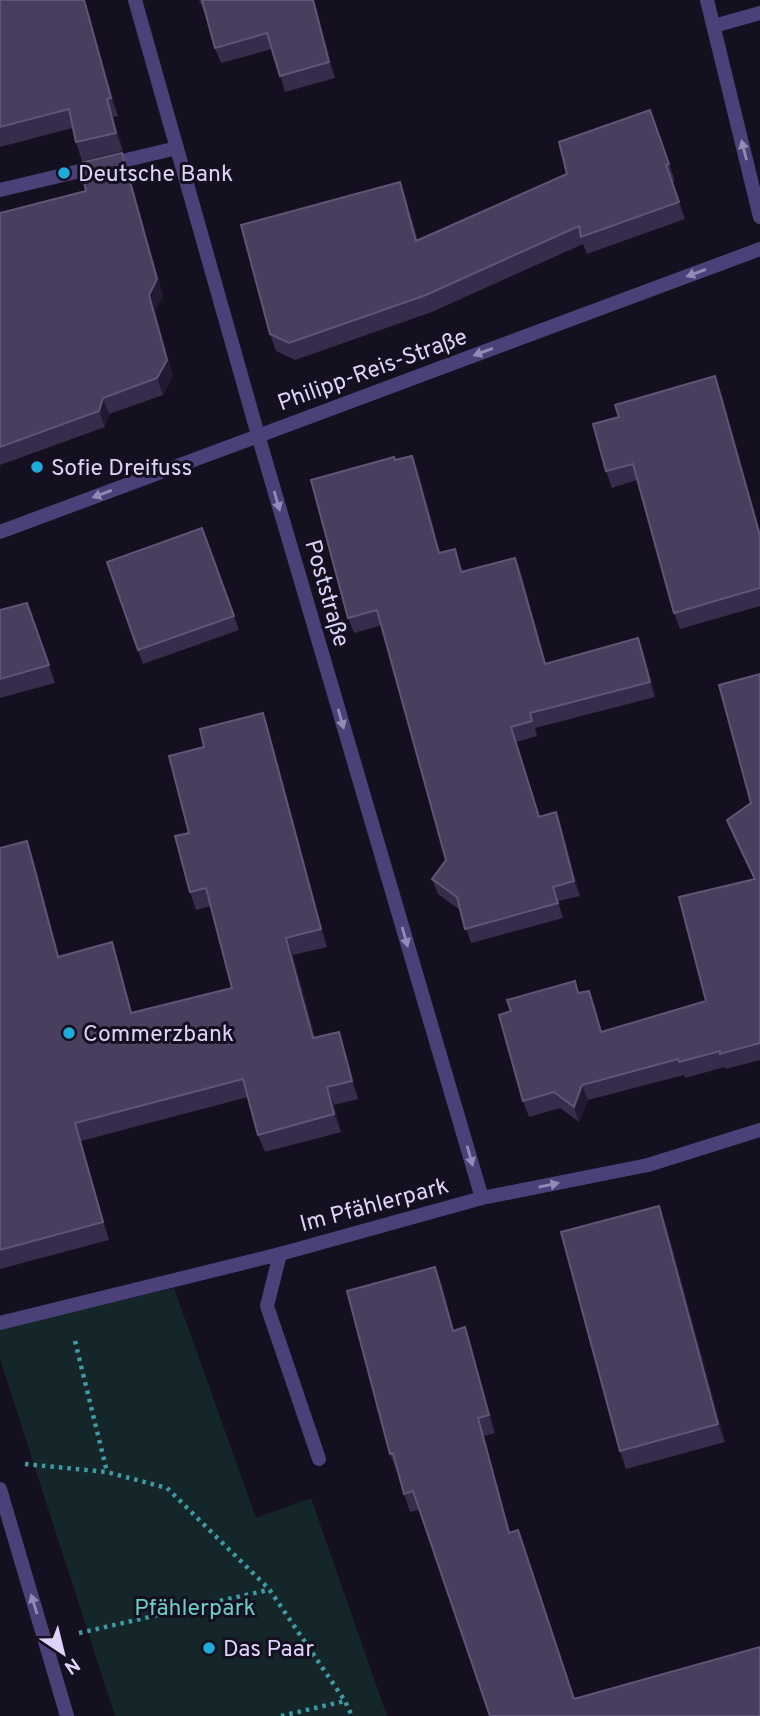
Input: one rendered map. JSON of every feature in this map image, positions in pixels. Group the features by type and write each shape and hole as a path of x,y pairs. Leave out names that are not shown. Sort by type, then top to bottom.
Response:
{"street":[{"name":"Poststraße","path":"135,0 258,435 482,1198"},
{"path":"707,0 760,217"},
{"path":"714,26 760,13"},
{"path":"0,190 177,148"},
{"name":"Philipp-Reis-Straße","path":"0,532 760,249"},
{"name":"Im Pfählerpark","path":"0,1323 281,1254 482,1198 648,1165 760,1130"},
{"path":"281,1254 267,1306 319,1459"},
{"path":"0,1489 67,1716"}],"path":[{"path":"67,1306 107,1472"},
{"path":"13,1464 37,1463 107,1472 167,1488 269,1589 345,1701 352,1716"},
{"path":"45,1641 269,1589"},
{"path":"281,1716 345,1701"}],"green space":[{"name":"Pfählerpark","path":"174,1288 256,1518 311,1498 387,1716 115,1716 0,1359 0,1328"}],"building":[{"path":"0,0 84,0 111,98 107,99 116,133 76,142 69,109 0,127"},
{"path":"202,0 313,0 329,62 280,76 267,33 215,48"},
{"path":"650,110 679,202 581,237 579,226 426,295 289,343 270,334 241,225 400,182 416,241 567,174 559,142"},
{"path":"122,153 157,279 149,295 167,360 157,378 103,398 99,411 0,447 0,213 86,191 80,163"},
{"path":"715,376 760,536 760,588 674,613 633,464 606,471 593,424 619,417 615,405"},
{"path":"412,456 439,553 455,549 461,572 515,558 545,664 638,638 650,682 530,713 532,721 511,727 539,817 556,812 574,881 553,887 558,903 465,929 457,897 432,879 446,860 377,610 348,618 311,480 394,457 395,460"},
{"path":"202,528 234,616 138,650 107,562"},
{"path":"27,603 49,665 0,679 0,610"},
{"path":"760,674 760,1043 679,1062 678,1059 582,1085 574,1107 554,1092 523,1101 499,1015 511,1011 507,1000 575,981 578,993 589,991 601,1032 706,1001 679,897 755,879 727,820 751,803 719,685"},
{"path":"263,713 321,929 286,938 313,1038 339,1032 352,1081 327,1087 334,1114 258,1135 243,1079 75,1123 103,1222 0,1250 0,848 27,841 58,957 112,942 131,1013 232,988 206,888 190,892 175,836 189,833 169,756 204,747 200,729"},
{"path":"659,1206 718,1424 620,1451 561,1232"},
{"path":"435,1267 453,1331 465,1327 489,1415 478,1418 509,1533 518,1530 574,1699 760,1647 760,1716 490,1716 413,1491 404,1494 393,1453 390,1454 347,1291"}],"place":[{"name":"Deutsche Bank","path":"64,173"},
{"name":"Sofie Dreifuss","path":"37,467"},
{"name":"Commerzbank","path":"69,1033"},
{"name":"Das Paar","path":"209,1648"}]}
